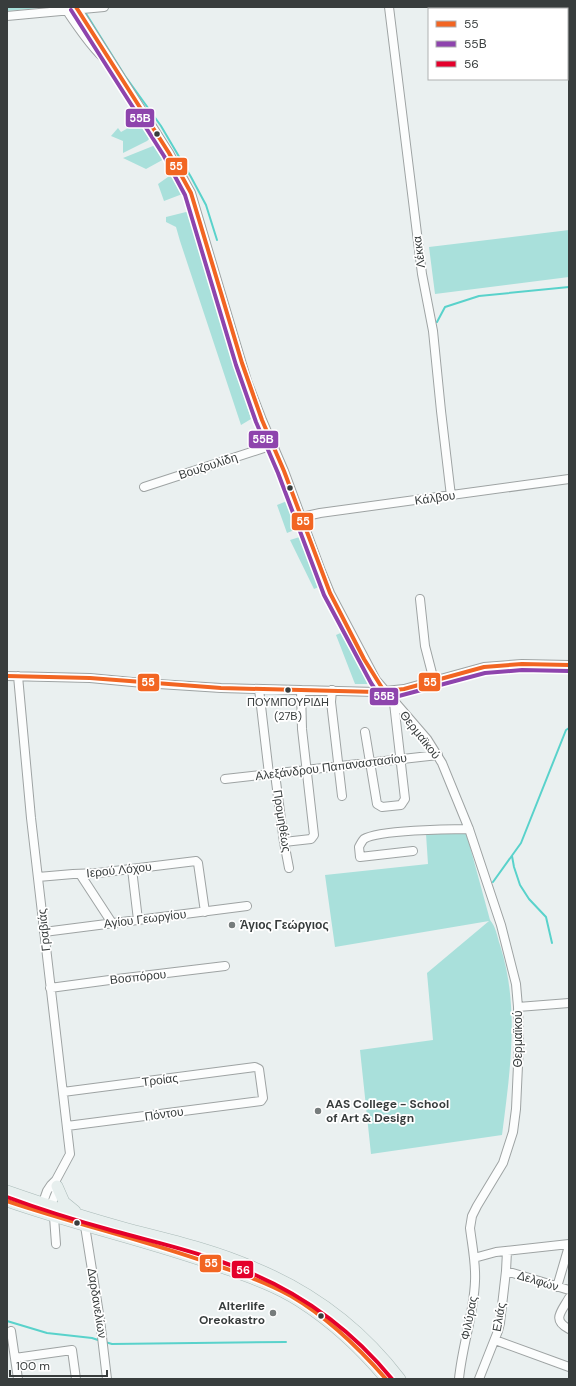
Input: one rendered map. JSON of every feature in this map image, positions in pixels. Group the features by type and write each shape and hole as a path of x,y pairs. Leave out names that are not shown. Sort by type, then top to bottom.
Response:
{"main road":[{"path":"56,1183 64,1202 81,1215"},
{"path":"7,1191 47,1211 85,1226 204,1261 257,1281 298,1300 342,1333 372,1362 386,1379"},
{"path":"7,1201 47,1211 81,1215 208,1251 256,1268 322,1304 355,1329 376,1350 400,1379"}],"street":[{"path":"7,16 65,9 104,7"},
{"name":"Λέκκα","path":"390,7 422,274 433,331 440,411 451,496"},
{"name":"Θερμαϊκού","path":"77,8 169,153 191,193 244,369 262,420 302,517 330,593 376,680 438,755 452,784 469,829 509,955 516,984 518,1007 518,1078 513,1132 503,1163 472,1216 470,1228 474,1258"},
{"name":"Θερμαϊκού","path":"65,9 102,56 112,64"},
{"name":"Βουζουλίδη","path":"144,487 273,446"},
{"name":"Κάλβου","path":"302,517 320,513 569,479"},
{"path":"420,600 425,646 434,681"},
{"path":"7,676 90,678 181,686 384,691 404,689 493,666 522,664 569,665"},
{"name":"Γραβιάς","path":"18,676 31,818 70,1154 56,1183 56,1193 47,1211"},
{"name":"Προμηθέως","path":"259,689 272,774 289,868"},
{"path":"284,842 313,838 314,835 302,729 301,690"},
{"path":"332,690 331,702 342,796"},
{"path":"364,732 377,804 382,807 398,806 405,799 394,703"},
{"name":"Αλεξάνδρου Παπαναστασίου","path":"225,780 438,755"},
{"path":"413,851 360,857 358,847 364,840 374,836 413,831 469,829"},
{"name":"Ιερού Λόχου","path":"38,878 132,870 196,861 198,863 205,912"},
{"path":"132,870 138,920"},
{"path":"80,874 112,923"},
{"name":"Αγίου Γεωργίου","path":"44,932 246,906"},
{"name":"Βοσπόρου","path":"50,988 225,966"},
{"path":"518,1007 569,1003"},
{"name":"Τροίας","path":"63,1092 257,1067 259,1070 262,1100"},
{"name":"Πόντου","path":"66,1126 262,1100"},
{"path":"47,1211 56,1244"},
{"name":"Δαρδανελίων","path":"85,1226 100,1320 107,1379"},
{"path":"474,1258 485,1254 506,1251 569,1245 567,1261 557,1287"},
{"name":"Ελιάς","path":"479,1379 495,1340 500,1323 506,1271 506,1251"},
{"name":"Φιλύρας","path":"459,1379 465,1338 475,1290 474,1258"},
{"name":"Δελφών","path":"506,1271 569,1290"},
{"path":"569,1298 558,1317 562,1325 569,1329"},
{"path":"11,1331 18,1379"},
{"path":"495,1340 569,1367"},
{"path":"16,1358 72,1350 76,1379"}],"shaded area":[{"path":"7,7 50,7 7,11"},
{"path":"141,117 154,134 147,141 123,153 123,141 111,136 118,128 121,132 137,123 136,118"},
{"path":"158,144 166,158 146,169 123,158"},
{"path":"175,172 185,193 164,201 158,184"},
{"path":"190,211 251,419 241,425 176,227 166,222 166,217"},
{"path":"569,230 569,277 435,294 429,247"},
{"path":"292,499 304,526 287,533 277,505"},
{"path":"306,535 326,584 314,589 290,540"},
{"path":"345,631 369,684 355,684 336,635"},
{"path":"466,832 490,920 495,929 500,945 510,992 512,1040 502,1135 371,1154 360,1050 433,1040 427,973 489,921 335,947 325,875 428,864 426,834"}],"waterway":[{"path":"85,12 125,76 161,126 191,177 206,205 217,240"},
{"path":"437,322 445,307 479,296 569,287"},
{"path":"493,882 521,843 566,730 569,728"},
{"path":"512,856 520,885 529,899 546,917 552,943"},
{"path":"7,1321 47,1333 92,1338 101,1341"},
{"path":"105,1342 112,1344 286,1342"}],"transit line":[{"name":"55","path":"76,7 169,153 191,193 242,363 262,420 284,471 330,593 364,659 384,691"},
{"name":"55Β","path":"71,10 164,156 185,195 236,365 256,422 278,473 324,595 376,691 380,695 386,697 395,697 485,673 522,670 569,671"},
{"name":"55","path":"7,676 90,678 221,688 376,692 404,689 484,667 522,664 569,665"},
{"name":"56","path":"7,1197 114,1231 209,1257 247,1271 271,1282 316,1308 336,1324 375,1359 392,1379"},
{"name":"55","path":"7,1201 187,1255 272,1286 304,1304 342,1333 386,1379"}],"place":[{"name":"ΠΟΥΜΠΟΥΡΙΔΗ (27Β)","path":"288,690"},
{"name":"Άγιος Γεώργιος","path":"232,925"},
{"name":"AAS College - School of Art & Design","path":"318,1111"},
{"name":"Alterlife Oreokastro","path":"273,1313"}]}
